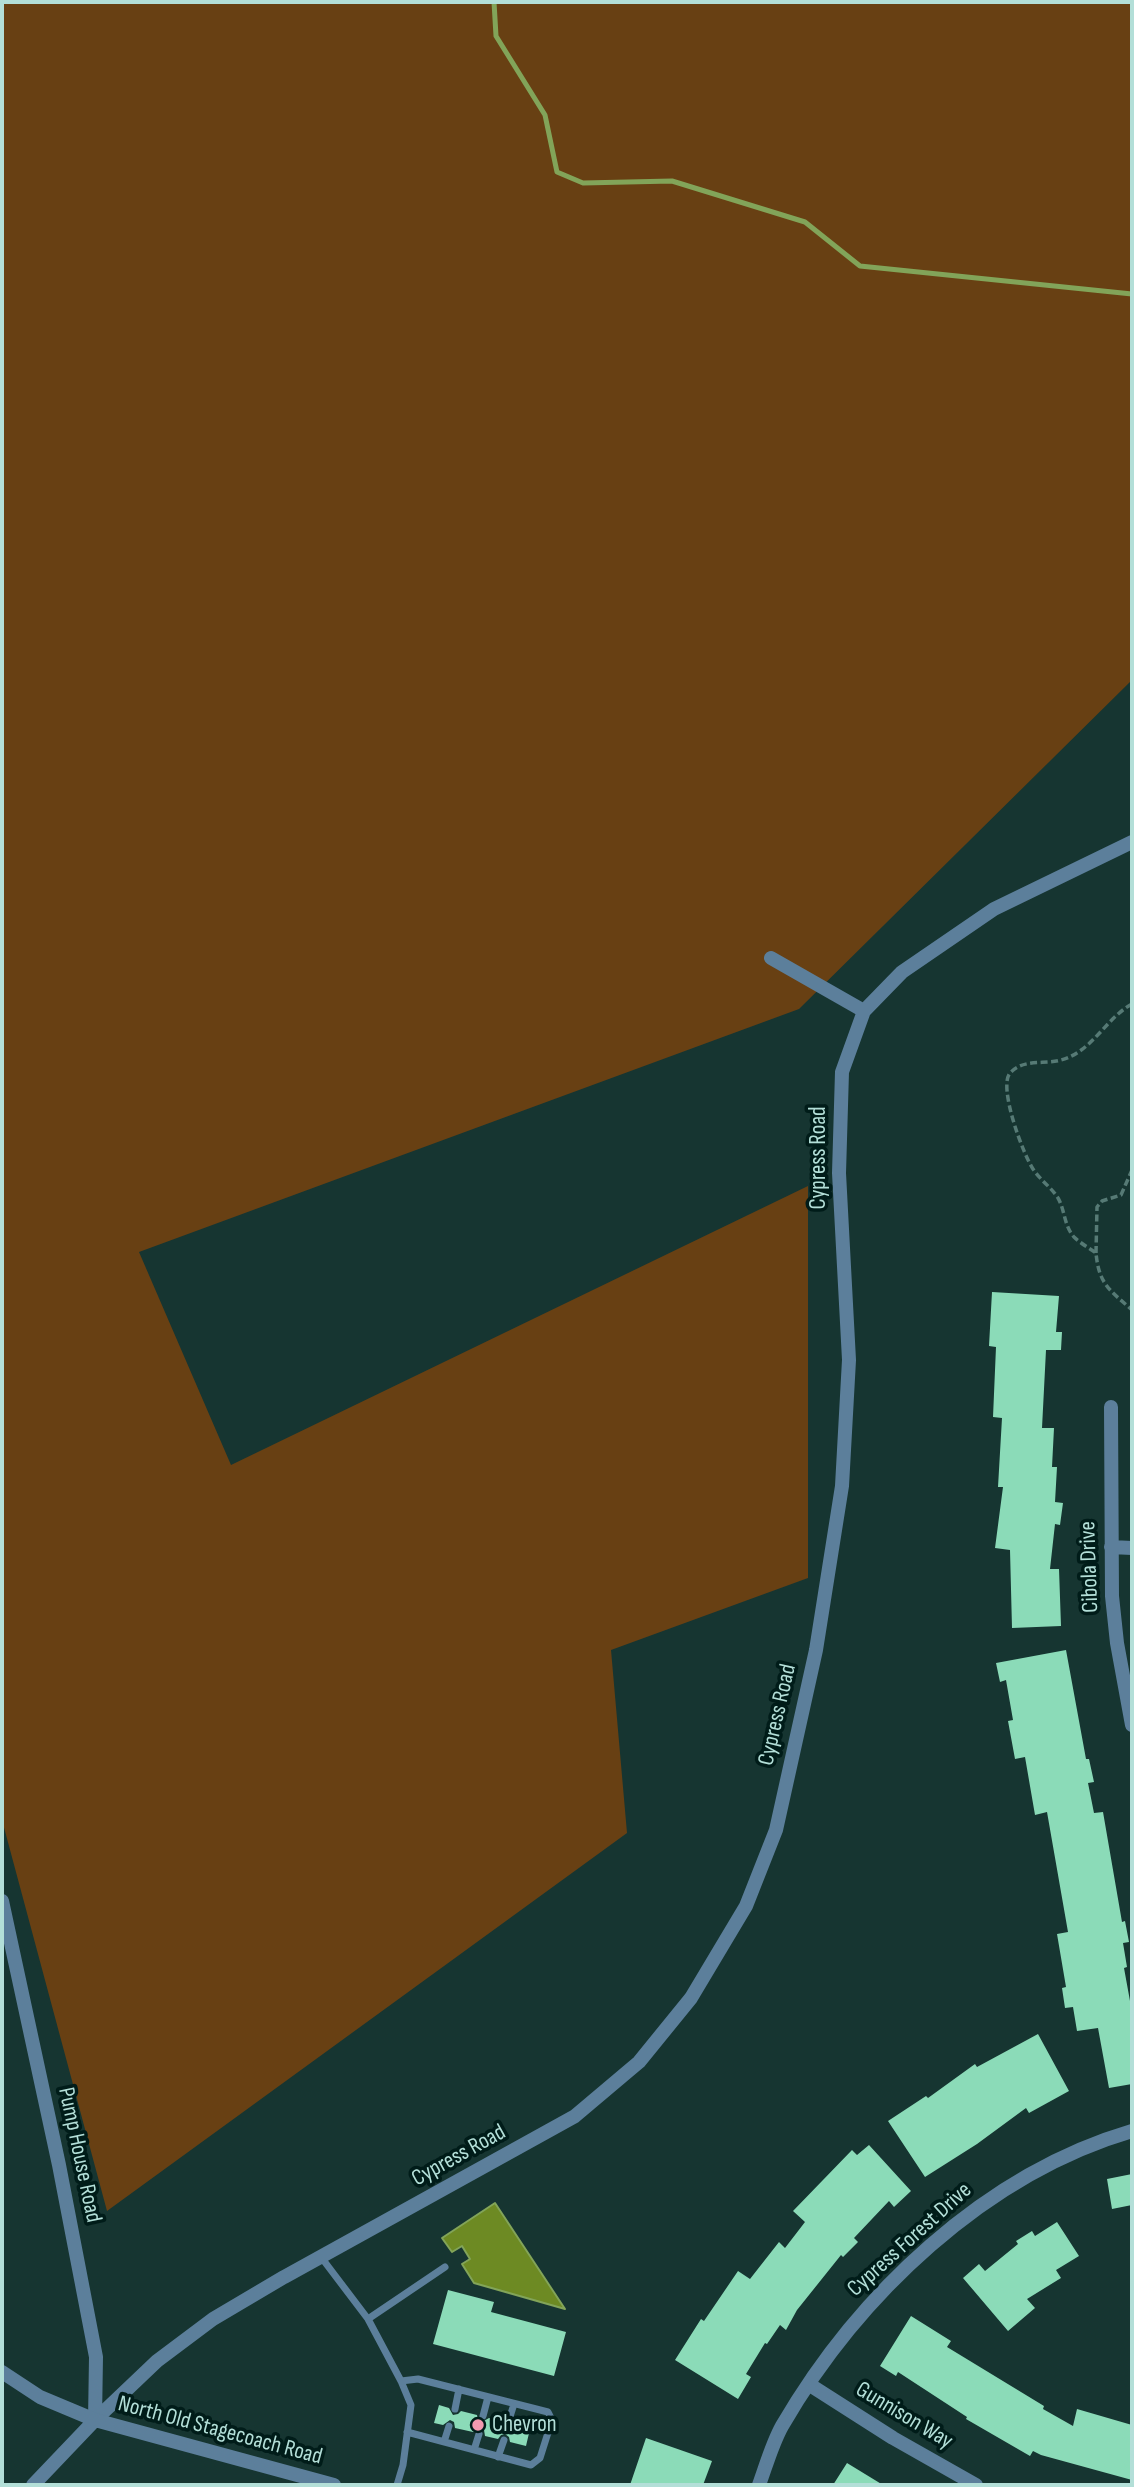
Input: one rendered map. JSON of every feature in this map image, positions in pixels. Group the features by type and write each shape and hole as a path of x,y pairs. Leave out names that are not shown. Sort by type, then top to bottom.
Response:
{"street":[{"name":"Cypress Road","path":"33,2485 95,2420 157,2361 213,2319 575,2116 639,2062 691,1998 746,1906 776,1830 816,1650 840,1498 849,1360 839,1173 842,1072 864,1011 902,972 994,909 1132,842"},
{"path":"771,958 864,1011"},
{"name":"Cibola Drive","path":"1111,1407 1112,1596 1117,1643 1132,1725"},
{"path":"1111,1547 1132,1548"},
{"name":"Pump House Road","path":"2,1901 59,2165 96,2357 95,2420"},
{"name":"Cypress Forest Drive","path":"759,2485 781,2428 810,2385 818,2368 863,2311 909,2265 989,2198 1094,2142 1132,2131"},
{"name":"North Old Stagecoach Road","path":"2,2372 40,2396 95,2420 334,2485"},
{"name":"Gunnison Way","path":"810,2385 893,2438 976,2485"}],"lane":[{"path":"321,2257 368,2319 411,2405 403,2465 397,2485"},
{"path":"368,2319 445,2267"},
{"path":"401,2381 418,2379 548,2412 552,2420 540,2458 531,2465 407,2432"},
{"path":"455,2409 458,2389"},
{"path":"483,2416 488,2397"},
{"path":"508,2423 514,2404"},
{"path":"444,2442 449,2426"},
{"path":"474,2450 479,2434"},
{"path":"498,2457 504,2440"}],"path":[{"path":"1096,1254 1074,1237 1065,1222 1058,1198 1032,1168 1018,1138 1005,1086 1008,1074 1018,1067 1032,1062 1061,1060 1078,1052 1132,1004"},
{"path":"1132,1170 1121,1195 1102,1201 1097,1207 1096,1254 1098,1272 1107,1287 1132,1310"}],"shaded area":[{"path":"2,2 1132,2 1132,680 799,1009 139,1252 231,1465 808,1186 808,1578 611,1650 627,1833 107,2211 2,1820"},
{"path":"495,2203 565,2309 474,2283 462,2264 470,2259 462,2246 452,2252 442,2238"}],"building":[{"path":"992,1292 1059,1296 1056,1332 1062,1332 1061,1350 1046,1350 1042,1428 1054,1428 1052,1467 1057,1467 1055,1502 1063,1503 1060,1525 1055,1524 1050,1569 1059,1569 1061,1626 1012,1628 1010,1550 995,1548 1003,1487 998,1487 1002,1418 993,1417 996,1347 989,1346"},
{"path":"1066,1650 1086,1759 1089,1759 1094,1782 1088,1783 1094,1813 1103,1812 1122,1922 1125,1921 1129,1942 1123,1943 1127,1967 1124,1968 1132,2012 1132,2084 1109,2088 1098,2028 1077,2031 1073,2007 1065,2008 1062,1988 1066,1987 1057,1934 1068,1932 1047,1812 1035,1815 1025,1757 1015,1759 1008,1721 1013,1720 1006,1680 1000,1682 996,1663"},
{"path":"1038,2034 1069,2091 1029,2113 1026,2108 925,2177 888,2121 926,2096 928,2098 975,2064 977,2067"},
{"path":"869,2145 911,2191 894,2207 889,2201 854,2238 858,2242 843,2257 841,2255 797,2310 786,2330 780,2325 767,2344 765,2343 746,2374 751,2377 738,2399 675,2360 701,2319 704,2321 738,2271 750,2279 779,2242 785,2248 805,2222 793,2211 852,2150 857,2155"},
{"path":"1132,2174 1132,2205 1112,2209 1107,2179"},
{"path":"1057,2222 1079,2256 1056,2270 1061,2278 1027,2299 1035,2308 1008,2331 963,2278 979,2264 985,2271 1018,2244 1016,2241 1032,2231 1035,2236"},
{"path":"448,2290 494,2302 491,2312 566,2332 554,2376 433,2344"},
{"path":"911,2316 951,2341 947,2347 1073,2426 1077,2409 1132,2425 1132,2480 1033,2451 1030,2456 966,2419 967,2417 898,2372 896,2376 880,2366"},
{"name":"Chevron","path":"439,2405 449,2408 453,2415 461,2411 477,2415 482,2422 489,2418 502,2421 503,2427 507,2429 514,2425 530,2429 526,2446 510,2442 505,2434 498,2439 485,2436 484,2430 480,2428 473,2432 455,2428 454,2422 450,2420 443,2425 434,2423"},
{"path":"646,2438 712,2461 703,2485 630,2485"},
{"path":"847,2463 883,2485 833,2485"}],"waterway":[{"path":"494,2 496,36 545,115 557,172 583,183 672,181 805,222 860,266 1132,294"}],"place":[{"name":"Chevron","path":"478,2425"}]}
